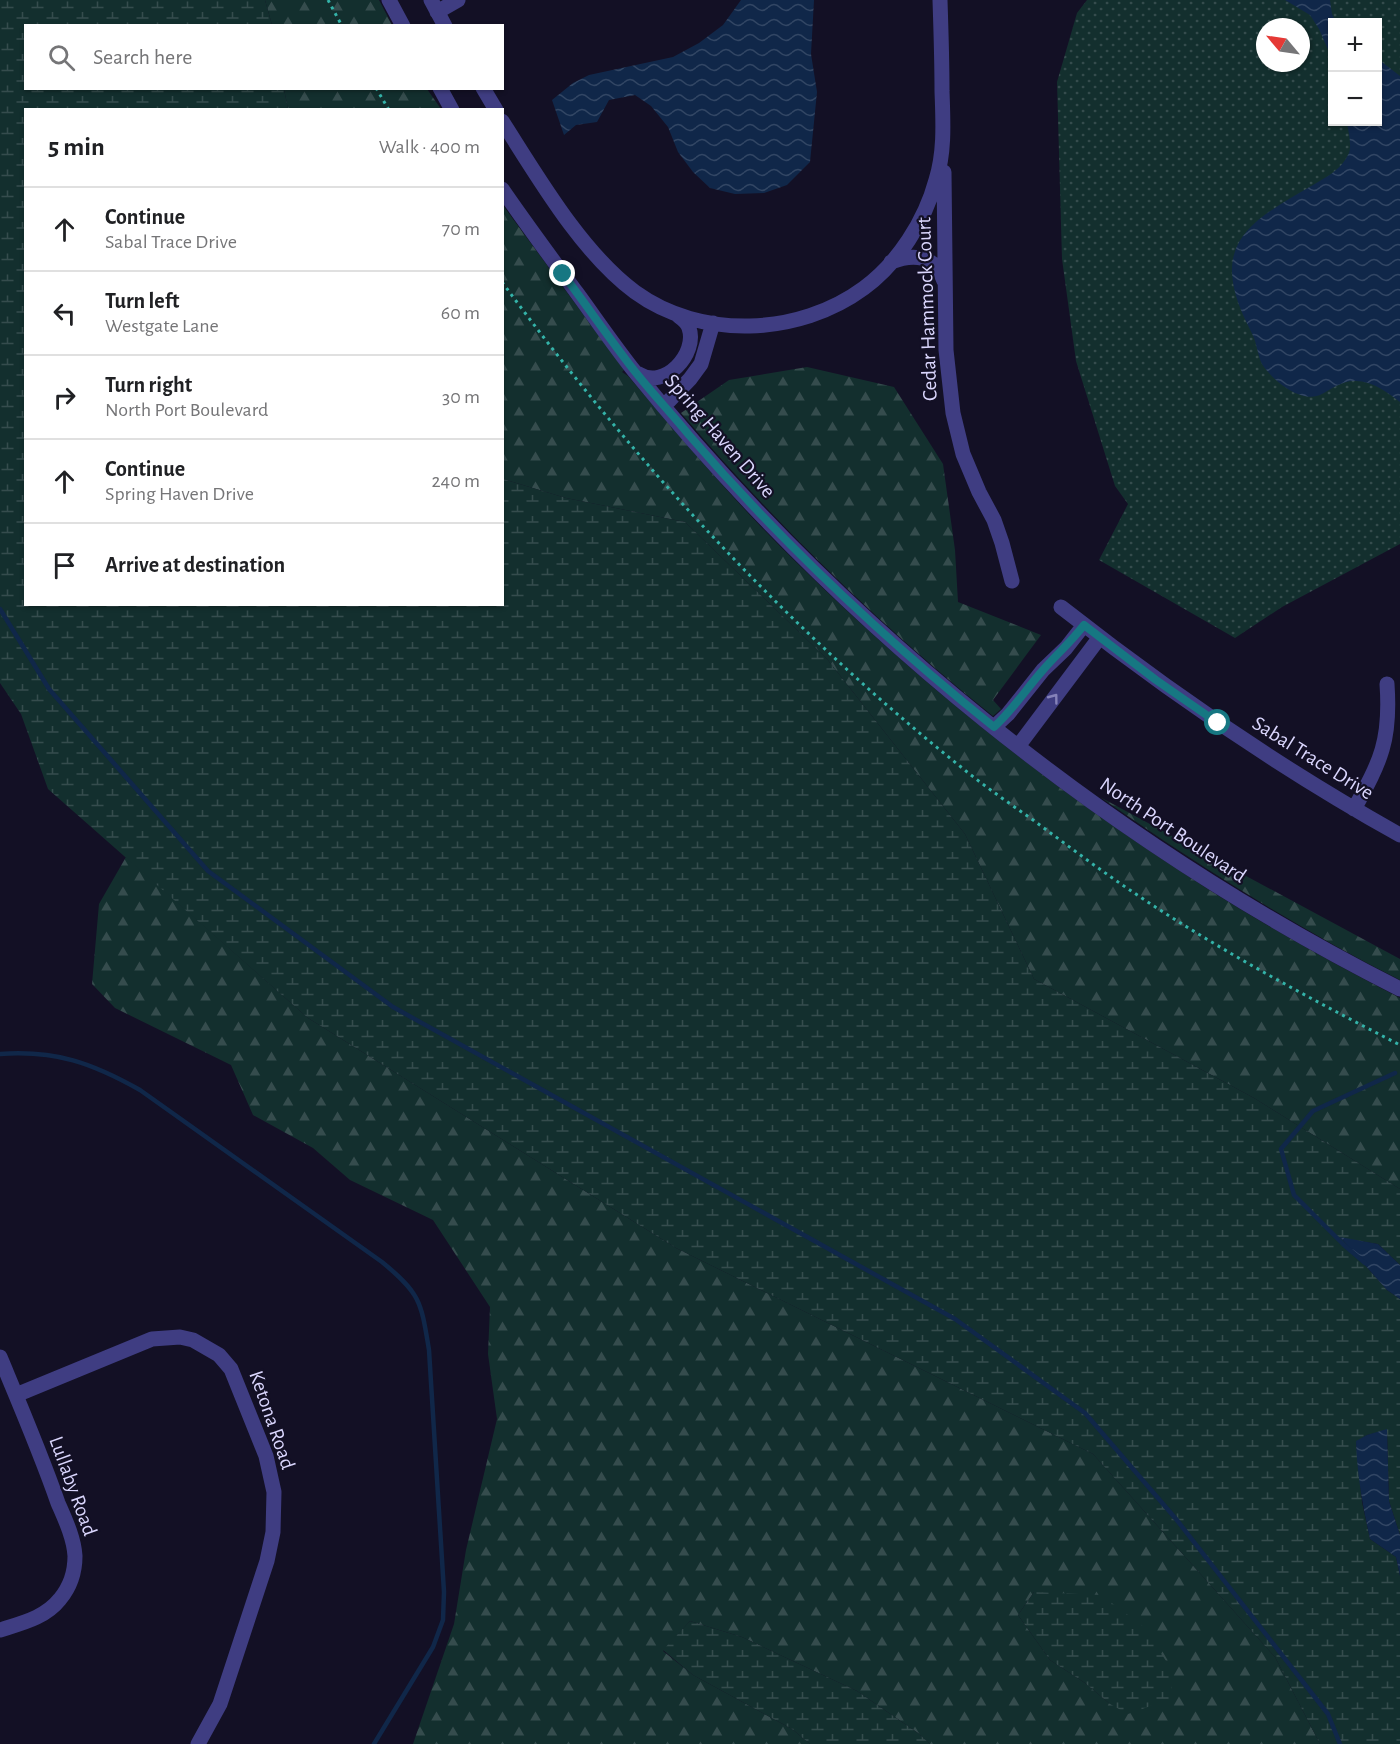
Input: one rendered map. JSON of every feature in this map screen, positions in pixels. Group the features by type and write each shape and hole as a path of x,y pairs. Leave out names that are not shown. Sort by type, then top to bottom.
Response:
{"street":[{"path":"389,0 402,24"},
{"path":"437,13 458,0"},
{"path":"504,124 593,254 635,292 676,314 730,326 764,326 803,318 844,301 865,287 891,262 919,222 929,202 936,180 943,133 940,0"},
{"path":"441,90 451,108"},
{"path":"484,90 495,108"},
{"name":"Cedar Hammock Court","path":"943,133 948,370 957,431 971,474 994,520 1012,581"},
{"name":"Spring Haven Drive","path":"504,192 634,371 729,481 801,556 938,682"},
{"path":"891,262 904,257 915,256 924,259 940,271 945,286"},
{"path":"634,371 645,378 654,380 671,372 682,360 690,336 689,327 676,314"},
{"path":"664,406 701,364 713,323"},
{"name":"Sabal Trace Drive","path":"1061,607 1201,712 1299,777 1400,835"},
{"path":"994,727 1008,714 1050,662 1066,648 1084,625"},
{"path":"1019,745 1100,638"},
{"path":"1050,662 1070,677"},
{"name":"North Port Boulevard","path":"938,682 1108,813 1227,892 1304,938 1400,989"},
{"path":"1354,809 1382,755 1389,715 1388,684"},
{"name":"Ketona Road","path":"16,1395 152,1339 163,1337 180,1337 206,1346 219,1355 231,1369 270,1472 274,1501 273,1532 267,1561 220,1704 198,1744"},
{"name":"Lullaby Road","path":"0,1357 54,1491 73,1542 75,1556 69,1584 61,1598 48,1611 33,1619 0,1630"}],"path":[{"path":"328,0 341,24"},
{"path":"377,90 388,108"},
{"path":"504,285 584,389 681,504 789,615 904,720 963,769 1112,878 1211,941 1305,996 1400,1045"}],"green space":[{"path":"0,0 265,0 272,24 24,24 24,90 284,90 288,108 24,108 24,606 504,606 504,479 566,498 685,522 827,659 965,834 1034,979 1254,1098 1400,1189 1400,1265 1378,1244 1341,1238 1387,1290 1400,1299 1400,1535 1389,1501 1387,1430 1367,1435 1356,1442 1362,1502 1370,1539 1396,1557 1400,1576 1400,1744 1320,1744 1275,1657 1093,1454 676,1248 308,1018 48,789 21,714 0,683"},
{"path":"265,0 379,0 391,24 272,24"},
{"path":"1087,0 1400,0 1400,544 1282,607 1235,638 1099,560 1128,504 1115,486 1076,361 1062,259 1057,82 1077,13"},
{"path":"284,90 428,90 440,108 288,108"},
{"path":"504,207 624,370 622,372 628,376 710,471 796,562 934,688 1081,803 1158,857 1317,954 1400,998 1400,1189 1254,1098 1034,979 965,834 827,659 685,522 566,498 504,479"},
{"path":"807,367 894,387 943,464 955,550 958,602 1041,635 993,700 1001,709 993,716 910,646 830,572 791,534 681,413 729,380"},
{"path":"1100,797 1400,959 1400,980 1247,894"},
{"path":"126,857 308,1018 676,1248 1093,1454 1275,1657 1320,1744 930,1744 918,1733 857,1691 742,1637 690,1621 663,1651 693,1675 792,1729 810,1744 413,1744 454,1624 466,1550 497,1419 488,1354 490,1307 433,1220 350,1180 313,1148 253,1115 231,1065 115,1008 92,984 99,904","holes":["1034,1592 1110,1704 1085,1683 1050,1660 1018,1615"]},
{"path":"1034,1592 1101,1595 1144,1627 1168,1664 1173,1698 1128,1714 1110,1704 1085,1683 1050,1660 1018,1615"},
{"path":"690,1621 742,1637 857,1691 918,1733 930,1744 810,1744 792,1729 693,1675 663,1650"}],"water":[{"path":"741,0 814,0 811,54 817,92 810,162 787,185 764,193 735,194 710,188 693,172 678,152 668,127 651,106 635,95 609,100 597,122 576,125 564,135 552,100 573,83 589,75 673,57 699,43 723,25"},
{"path":"1285,0 1330,0 1334,18 1328,18 1328,50 1319,29 1310,15"},
{"path":"1382,62 1400,76 1400,402 1385,391 1362,381 1343,383 1314,397 1297,394 1288,389 1262,364 1235,291 1232,269 1235,251 1243,236 1272,210 1338,168 1349,153 1348,126 1382,126"},
{"path":"1340,1237 1378,1244 1400,1265 1400,1299 1387,1290"},
{"path":"1387,1429 1389,1501 1400,1535 1400,1576 1396,1557 1370,1539 1358,1466 1356,1441"}],"waterway":[{"path":"0,609 49,689 208,871 393,1007 955,1319 1085,1413 1176,1519 1328,1714 1340,1744"},
{"path":"0,1054 39,1054 73,1060 106,1072 140,1090 382,1262 405,1282 417,1300 424,1320 429,1350 444,1592 443,1620 433,1647 374,1744"},
{"path":"1365,1263 1294,1195 1281,1149 1313,1111 1395,1073"}],"route":[{"path":"563,274 634,371 729,481 801,556 883,634 994,727 1008,714 1043,670 1066,648 1084,625 1156,680 1218,723"}]}
